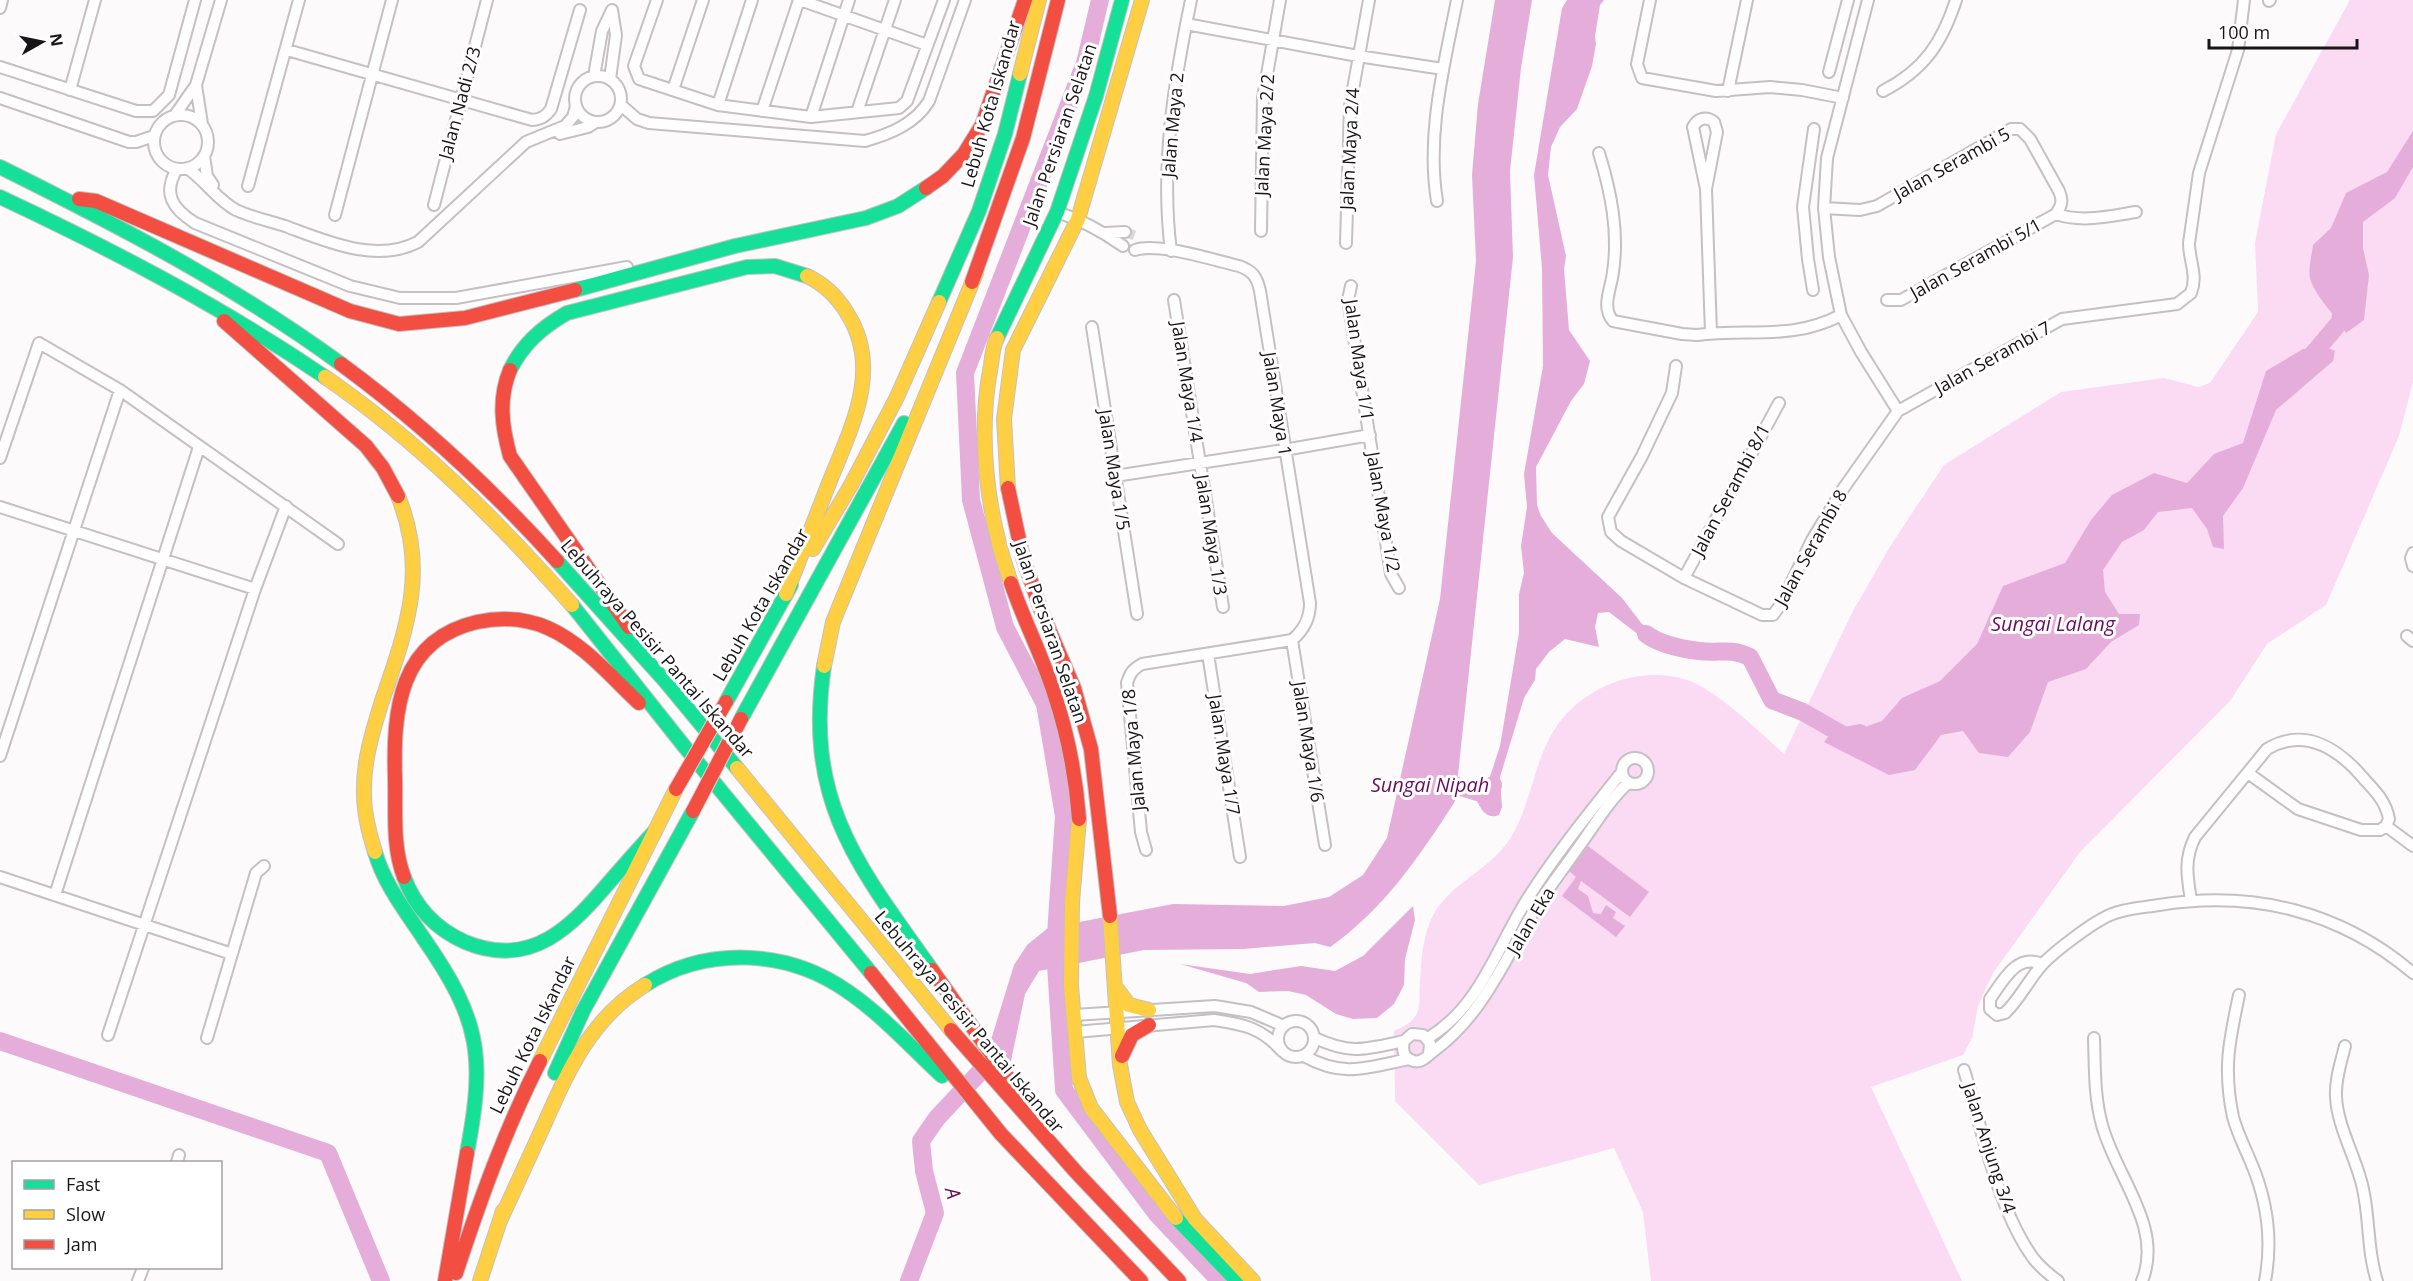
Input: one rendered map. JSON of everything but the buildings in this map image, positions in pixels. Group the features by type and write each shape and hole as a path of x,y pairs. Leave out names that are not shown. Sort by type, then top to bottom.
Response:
{"main road":[{"path":"57,195 96,201 350,311 399,324 465,318 735,246 866,218 898,206 943,176 964,154 982,125 1025,0"},
{"name":"Lebuh Kota Iskandar","path":"454,1281 483,1191 515,1110 676,789 786,594 851,485 897,397 979,211 1005,134 1039,0"},
{"name":"Lebuh Kota Iskandar","path":"480,1281 557,1067 583,1011 741,719 874,481 915,402 976,273 1023,138 1058,0"},
{"name":"Jalan Persiaran Selatan","path":"1122,0 1096,96 1058,212 995,342 984,418 989,489 1004,563 1024,621 1056,694 1071,753 1079,818 1072,903 1072,974 1079,1078 1091,1108 1183,1227 1237,1281"},
{"name":"Jalan Persiaran Selatan","path":"1142,0 1078,219 1013,350 1004,418 1008,486 1023,558 1042,614 1074,688 1091,749 1109,896 1120,1065 1127,1102 1140,1130 1195,1219 1253,1281"},
{"name":"Lebuhraya Pesisir Pantai Iskandar","path":"0,167 153,244 230,288 299,333 383,395 444,448 528,527 685,704 910,983 1065,1162 1179,1281"},
{"name":"Lebuhraya Pesisir Pantai Iskandar","path":"0,197 88,237 207,301 290,351 369,410 434,464 486,514 572,606 981,1111 1042,1179 1141,1281"},
{"path":"685,704 510,456 502,428 503,388 512,365 532,335 556,318 577,309 747,267 775,266 801,273 815,280 840,301 858,333 863,350 864,381 855,419 786,594"},
{"path":"976,273 833,622 821,673 818,729 830,798 845,838 862,871 999,1063 1065,1162"},
{"path":"207,301 229,327 372,452 394,485 406,512 413,540 416,571 414,595 403,640 373,731 366,766 365,820 376,861 384,878 451,980 464,1006 475,1046 478,1079 474,1112 445,1281"},
{"path":"655,831 578,919 551,939 531,947 509,950 487,949 458,939 426,915 409,891 401,872 395,773 397,706 402,685 408,673 433,643 451,631 470,624 513,618 537,623 565,637 672,732"},
{"path":"499,1223 574,1059 593,1031 618,1005 646,983 675,969 703,961 736,957 766,959 796,965 831,980 861,1001 981,1111"},
{"path":"1114,977 1123,1000 1138,1010 1149,1010"},
{"path":"1120,1065 1127,1042 1140,1029 1149,1025"},
{"path":"1122,1146 1140,1130"}],"street":[{"path":"0,8 2,0"},
{"path":"70,90 95,0"},
{"path":"0,67 136,111 153,111 169,95 195,0"},
{"path":"221,0 196,85 175,115 162,122 154,135 154,144 161,160 201,178 235,209 344,247 405,249 418,242 526,142 537,137 565,126 573,117 577,90 581,84 594,76 610,79 620,90 621,105 612,118 561,134 537,137"},
{"path":"248,186 299,0"},
{"path":"335,215 392,0"},
{"name":"Jalan Nadi 2/3","path":"434,205 487,0"},
{"path":"657,0 634,66 639,79 718,105 811,117 904,105 908,101 944,0"},
{"path":"673,90 703,0"},
{"path":"718,105 752,0"},
{"path":"762,111 799,0 927,45"},
{"path":"811,117 849,0"},
{"path":"857,112 895,0"},
{"path":"621,105 637,118 649,123 865,141 876,138 912,122 922,113 929,101 965,0"},
{"name":"Jalan Maya 2","path":"1171,251 1167,183 1171,124 1191,0"},
{"name":"Jalan Maya 2/2","path":"1261,231 1263,98 1280,0"},
{"name":"Jalan Maya 2/4","path":"1346,243 1350,106 1369,0"},
{"path":"1437,201 1434,181 1436,111 1456,0"},
{"path":"1650,0 1639,55 1638,71 1642,78 1728,91 1770,87 1802,90 1843,98"},
{"path":"1728,91 1747,0"},
{"path":"1829,72 1848,0"},
{"path":"1868,0 1827,158 1824,208 1829,257 1841,315 1898,411"},
{"path":"1883,91 1902,81 1932,52 1943,35 1956,0"},
{"name":"Jalan Serambi 7","path":"1898,411 2062,319 2177,304 2192,293 2195,275 2189,254 2199,173 2238,50 2244,0"},
{"path":"610,79 616,35 614,5"},
{"path":"594,76 602,31 614,5"},
{"path":"287,50 532,120 540,119 546,116 551,109 580,10"},
{"path":"1186,24 1358,56 1443,69"},
{"path":"1839,33 1859,37"},
{"path":"196,85 202,124 208,140 204,156 207,176 224,201"},
{"path":"0,98 129,142 136,142 154,135"},
{"path":"576,106 584,117 596,122"},
{"path":"175,115 190,116 202,124"},
{"path":"1706,189 1717,132 1714,122 1705,118 1699,119 1693,127 1706,189 1711,333"},
{"path":"1814,129 1803,207 1808,259 1814,290"},
{"name":"Jalan Serambi 5","path":"1824,208 1860,210 1877,206 2003,132 2020,129 2030,139 2059,191 2062,199 2061,207 2056,214"},
{"path":"1599,153 1609,185 1614,227 1613,271 1607,304 1609,317 1619,324 1682,334 1802,330 1822,325 1841,315"},
{"path":"204,156 194,166 182,169 170,180 169,190 172,200 184,215 195,223 350,286 400,298 437,299 478,295 735,246"},
{"path":"1809,157 1827,158"},
{"path":"1058,212 1106,233 1123,246"},
{"name":"Jalan Serambi 5/1","path":"1887,300 1901,300 2056,214 2070,219 2101,218 2136,212"},
{"path":"1106,233 1125,232"},
{"name":"Jalan Maya 1","path":"1139,237 1140,248 1171,251 1239,266 1255,275 1260,291 1310,603 1310,614 1292,640"},
{"path":"1808,259 1829,257"},
{"name":"Jalan Maya 1/1","path":"1351,286 1348,300 1370,435"},
{"name":"Jalan Maya 1/4","path":"1174,300 1200,463"},
{"name":"Jalan Maya 1/5","path":"1092,327 1137,614"},
{"path":"0,458 39,343 120,390 338,544"},
{"name":"Jalan Serambi 8","path":"1676,366 1672,393 1642,456 1608,517 1611,532 1621,541 1684,578 1762,615 1773,615 1781,604 1812,540 1843,489 1898,411"},
{"path":"0,756 120,390"},
{"name":"Jalan Serambi 8/1","path":"1684,578 1779,403"},
{"path":"1115,476 1370,435"},
{"name":"Jalan Maya 1/2","path":"1370,435 1391,574 1399,588"},
{"path":"55,895 199,447"},
{"name":"Jalan Maya 1/3","path":"1200,463 1223,607"},
{"path":"108,1035 255,590 286,506"},
{"path":"0,507 255,590"},
{"path":"2413,553 2411,558 2413,566"},
{"name":"Jalan Maya 1/8","path":"1146,850 1141,832 1127,683 1129,675 1142,664 1292,640"},
{"name":"Jalan Maya 1/6","path":"1292,640 1325,845"},
{"name":"Jalan Maya 1/7","path":"1208,654 1240,856"},
{"path":"2191,900 2188,877 2189,851 2195,837 2248,773 2268,749 2277,744 2298,740 2325,745 2350,762 2384,802 2389,819 2386,826 2370,832 2361,830 2298,809 2248,773"},
{"name":"Jalan Eka","path":"1075,1032 1214,1020 1260,1031 1292,1057 1304,1056 1323,1066 1347,1070 1409,1059 1419,1062 1461,1027 1476,1008 1500,974 1539,903 1610,801 1628,783 1638,784 1647,777 1646,764 1638,759 1628,760 1621,773 1527,899 1479,989 1440,1030 1428,1038"},
{"path":"1621,773 1628,783"},
{"path":"2386,826 2413,846"},
{"path":"207,1038 256,873 264,866"},
{"path":"0,877 232,954"},
{"path":"2042,964 2028,961 2015,966 1990,999 1990,1010 1997,1015 2005,1013 2042,964 2104,917 2123,910 2191,900 2241,901 2311,914 2372,942 2413,973"},
{"path":"2239,995 2228,1046 2226,1068 2234,1120 2259,1183 2267,1213 2270,1237 2265,1281"},
{"path":"1074,1015 1215,1006 1232,1007 1266,1017 1284,1026"},
{"path":"1282,1051 1278,1038 1284,1026 1293,1021 1303,1022 1311,1028 1315,1038 1310,1051 1304,1056"},
{"path":"1409,1059 1403,1051 1404,1041 1407,1036 1418,1033 1428,1038 1431,1049 1429,1054"},
{"path":"1315,1038 1332,1046 1356,1050 1404,1041"},
{"path":"2094,1038 2096,1096 2102,1123 2109,1145 2148,1235 2149,1253 2142,1281"},
{"path":"2345,1046 2336,1083 2338,1113 2358,1167 2364,1192 2369,1246 2377,1281"},
{"name":"Jalan Anjung 3/4","path":"1964,1070 2006,1209 2029,1252 2045,1271 2058,1281"}],"shaded area":[{"path":"2350,0 2413,0 2413,382 2399,436 2326,605 2267,644 2230,701 2080,852 1993,973 1978,1006 1972,1038 1963,1055 1871,1087 1962,1281 1651,1281 1643,1212 1614,1148 1479,1185 1395,1101 1394,1031 1409,1023 1418,1012 1424,945 1427,930 1437,909 1457,887 1492,859 1511,837 1523,812 1546,745 1564,716 1594,692 1611,684 1649,675 1668,676 1687,680 1712,693 1784,754 1853,611 1891,545 1944,465 2061,392 2164,378 2198,387 2210,383 2258,312 2255,243 2276,134"}],"water":[{"name":"Sungai Nipah","path":"1495,0 1532,0 1521,68 1510,171 1513,257 1458,775 1460,788 1454,803 1399,881 1367,916 1330,947 1315,943 1243,949 1144,950 1039,971 1025,994 1011,1061 1006,1065 990,1043 1014,965 1027,945 1048,928 1173,904 1284,906 1329,897 1363,875 1387,838 1440,599 1476,261 1472,175 1478,104"},
{"path":"1567,0 1604,0 1600,5 1592,66 1577,109 1560,127 1551,147 1548,175 1566,256 1564,269 1569,330 1590,361 1584,384 1571,401 1536,467 1537,505 1552,533 1622,598 1642,624 1667,643 1648,642 1609,612 1598,613 1595,627 1599,647 1565,639 1549,652 1536,669 1535,680 1524,698 1500,777 1502,807 1499,815 1491,816 1482,810 1476,799 1480,788 1487,786 1500,746 1519,633 1519,594 1524,573 1521,546 1527,507 1524,474 1543,366 1542,268 1534,175 1562,8"},
{"path":"2413,131 2413,167 2395,198 2363,222 2363,248 2369,275 2364,320 2346,333 2312,285 2309,270 2313,245 2331,228 2346,193 2387,172"},
{"name":"Sungai Lalang","path":"2328,348 2335,351 2333,361 2276,410 2243,488 2223,516 2224,549 2213,547 2207,529 2192,508 2158,512 2144,530 2122,542 2103,570 2105,592 2119,614 2140,614 2139,625 2111,642 2086,669 2048,682 2030,732 2008,757 1979,753 1963,731 1941,735 1915,770 1889,775 1824,742 1832,732 1853,731 1882,721 1902,698 1940,681 1977,644 2003,586 2065,563 2091,520 2112,495 2154,473 2187,483 2214,454 2243,443 2266,371 2303,349"},
{"path":"1588,846 1649,892 1630,917 1581,881 1578,889 1588,896 1593,913 1601,914 1606,905 1616,912 1613,918 1625,926 1616,937 1562,896 1576,877 1569,871"},
{"path":"1413,906 1415,920 1405,959 1404,985 1394,1004 1377,1018 1353,1019 1336,1014 1306,995 1288,991 1259,992 1246,983 1180,964 1250,974 1301,966 1335,971 1363,956"}],"waterway":[{"path":"1100,0 1085,63 965,373 971,500 1005,627 1045,704 1064,816 1055,949 1064,1090 1157,1214 1220,1281"},
{"path":"2302,367 2340,322 2343,298"},
{"path":"1646,634 1658,641 1679,647 1707,652 1735,652 1750,657 1772,700 1803,712 1845,736 1860,733"},
{"path":"1438,780 1490,796 1493,785"},
{"path":"0,1041 328,1153 381,1281"},
{"name":"A","path":"909,1281 935,1213 924,1171 921,1141 937,1118 995,1056"}],"tunnel":[{"path":"1125,232 1139,237"}],"traffic: fast":[{"path":"997,338 1057,212 1096,96 1122,0"},
{"path":"939,302 979,211 1005,134 1020,74"},
{"path":"0,167 175,258 259,308 341,364"},
{"path":"575,290 735,246 866,218 898,206 926,188"},
{"path":"0,197 207,303 325,377"},
{"path":"510,370 534,337 567,313 747,267 775,266 807,276"},
{"path":"741,719 904,423"},
{"path":"557,561 665,681 737,768"},
{"path":"726,702 791,585"},
{"path":"572,605 684,746 871,973"},
{"path":"824,666 820,714 822,756 830,795 843,830 860,864 932,970"},
{"path":"555,1073 583,1011 693,811"},
{"path":"404,877 420,907 445,931 465,942 489,949 511,951 530,947 549,939 566,927 582,913 655,831"},
{"path":"375,852 390,886 443,968 467,1017 474,1041 476,1065 476,1091 467,1153"},
{"path":"645,985 669,972 720,959 773,960 799,967 824,977 860,1000 942,1076"},
{"path":"1176,1218 1237,1281"}],"traffic: slow":[{"path":"1020,74 1039,0"},
{"path":"1008,488 1004,419 1013,350 1078,219 1142,0"},
{"path":"824,666 833,622 976,273"},
{"path":"786,594 854,420 863,377 862,355 857,334 847,313 830,292 807,276"},
{"path":"813,549 851,485 897,397 939,302"},
{"path":"997,338 987,392 985,447 990,503 1011,583"},
{"path":"325,377 425,455 486,513 572,605"},
{"path":"375,852 365,809 365,771 374,726 406,626 413,576 412,550 398,496"},
{"path":"737,768 951,1030"},
{"path":"540,1061 676,789"},
{"path":"1079,819 1072,902 1071,986 1079,1078 1091,1108 1176,1218"},
{"path":"1110,916 1120,1065 1127,1102 1140,1130 1195,1219 1253,1281"},
{"path":"499,1223 562,1086 583,1048 609,1014 645,985"},
{"path":"1117,989 1129,1005 1149,1010"},
{"path":"480,1281 503,1211"}],"traffic: jam":[{"path":"926,188 943,176 964,154 982,125 1025,0"},
{"path":"972,282 1023,138 1058,0"},
{"path":"79,199 96,201 350,311 399,324 465,318 575,290"},
{"path":"224,321 366,446 383,468 398,496"},
{"path":"341,364 399,409 454,457 557,561"},
{"path":"510,370 506,381 502,413 510,456 629,627"},
{"path":"1008,488 1023,558 1042,613 1074,688 1091,749 1110,916"},
{"path":"1011,583 1060,711 1071,757 1079,819"},
{"path":"404,877 395,828 396,727 406,681 416,661 431,644 451,631 477,622 495,619 531,622 548,628 573,643 639,703"},
{"path":"676,789 726,702"},
{"path":"693,811 741,719"},
{"path":"932,970 1026,1103"},
{"path":"871,973 1001,1134 1141,1281"},
{"path":"1122,1056 1132,1035 1149,1025"},
{"path":"951,1030 1076,1172 1179,1281"},
{"path":"456,1273 494,1165 515,1113 540,1061"},
{"path":"445,1281 467,1153"}]}
